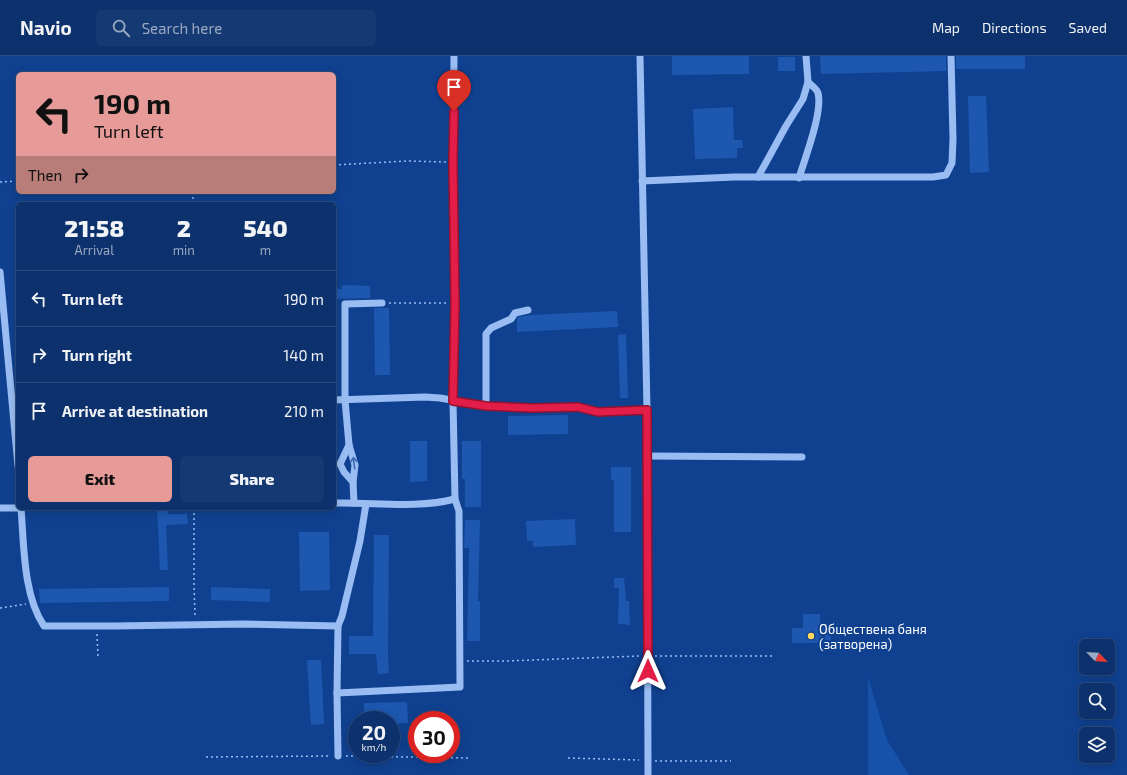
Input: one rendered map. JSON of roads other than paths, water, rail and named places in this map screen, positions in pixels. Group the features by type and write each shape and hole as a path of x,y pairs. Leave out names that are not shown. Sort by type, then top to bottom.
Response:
{"street":[{"path":"337,693 460,687 459,511 455,499 453,401 455,303 453,163 454,56"},
{"path":"640,56 647,410 648,775"},
{"path":"758,177 786,126 803,99 808,82 806,56"},
{"path":"642,181 758,177 933,177 946,175 952,163 950,56"},
{"path":"799,178 820,104 818,91 808,82"},
{"path":"0,272 16,444"},
{"path":"354,503 353,482 355,465 349,445 345,400 345,304 382,303"},
{"path":"486,406 486,334 491,328 512,319 515,312 528,310"},
{"path":"336,400 424,397 440,398 486,406 532,408 578,407 598,412 647,410"},
{"path":"349,445 340,464 344,472 353,482"},
{"path":"647,456 802,456"},
{"path":"336,503 440,503 455,499"},
{"path":"338,756 338,626 342,616 360,541 366,504"},
{"path":"0,508 16,508"},
{"path":"20,510 27,574 33,603 44,626 244,624 338,626"}],"place":[{"name":"Обществена баня (затворена)","path":"811,636"}]}
